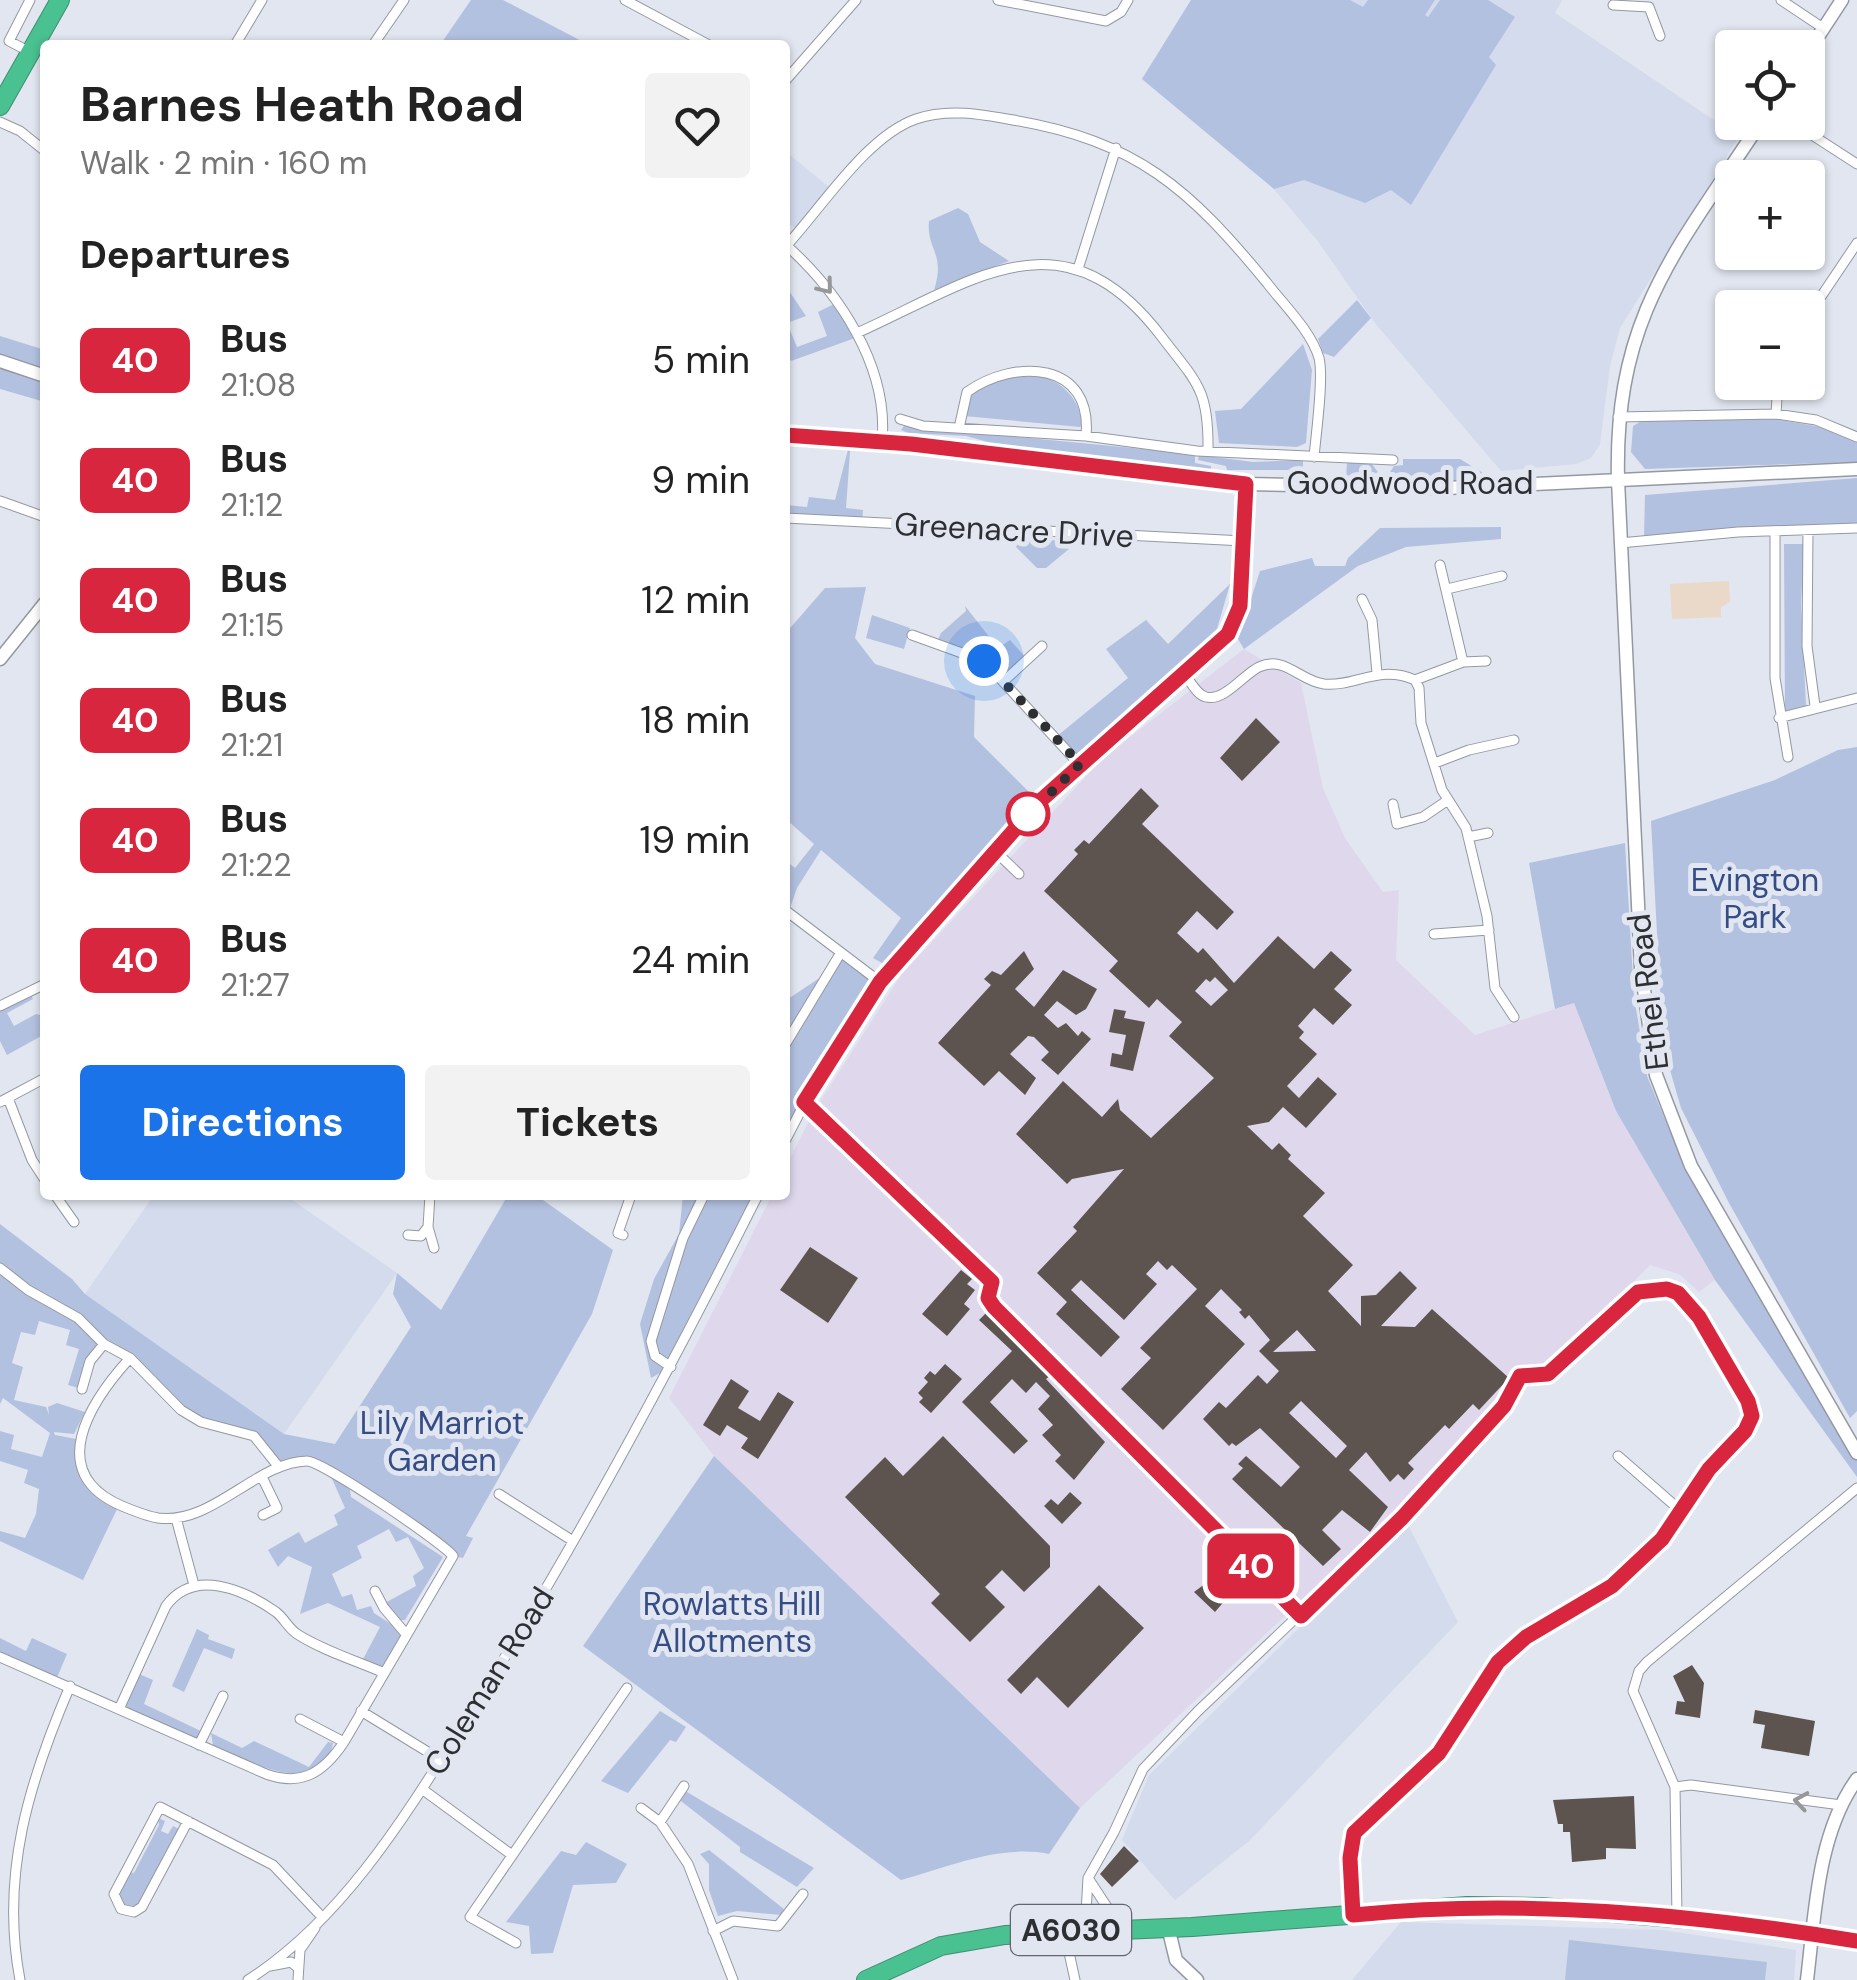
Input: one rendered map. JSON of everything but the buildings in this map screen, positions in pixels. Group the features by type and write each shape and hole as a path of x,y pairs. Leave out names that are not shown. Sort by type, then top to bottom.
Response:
{"highway":[{"path":"0,106 60,0"},
{"name":"A6030","path":"866,1980 891,1974 941,1946 974,1938 1498,1906 1676,1919 1857,1941"}],"street":[{"path":"30,0 10,40 30,52"},
{"path":"238,40 262,0"},
{"path":"376,40 404,0"},
{"path":"625,0 701,40"},
{"path":"790,75 856,0"},
{"path":"998,0 1106,21 1121,12 1128,0"},
{"path":"1781,0 1823,28 1842,0"},
{"path":"1613,6 1652,3 1660,36"},
{"path":"790,241 883,136 927,116 957,113 1022,121 1080,134 1116,148 1171,182 1200,207 1308,337 1319,360 1314,457"},
{"path":"0,122 40,147"},
{"name":"Ethel Road","path":"1749,140 1659,279 1627,361 1618,417 1620,543 1641,968 1656,1075 1690,1166 1857,1452"},
{"path":"1820,140 1857,164"},
{"path":"1078,268 1116,148"},
{"path":"1825,291 1857,243"},
{"path":"790,249 835,297 857,335 882,404 882,441"},
{"path":"857,335 1001,269 1030,262 1078,268 1132,299 1198,384 1208,409 1208,451"},
{"path":"0,361 40,374"},
{"path":"959,428 967,392 1005,372 1031,370 1056,376 1079,392 1087,412 1086,436"},
{"path":"1776,414 1777,400"},
{"path":"1618,417 1776,414 1816,420 1857,437"},
{"path":"900,419 924,426 1086,436 1208,451 1394,460"},
{"name":"Goodwood Road","path":"790,435 882,441 1246,484 1406,488 1857,470"},
{"path":"790,1130 880,982 1039,802 1186,675 1232,626 1240,606 1246,484"},
{"path":"0,501 40,515"},
{"name":"Greenacre Drive","path":"790,518 1244,541"},
{"path":"1620,543 1857,528"},
{"path":"1808,530 1807,646 1814,706"},
{"path":"1775,531 1775,678 1788,757"},
{"path":"1440,565 1463,662"},
{"path":"1447,589 1502,576"},
{"path":"1362,599 1369,612 1378,673"},
{"path":"1369,612 1384,606"},
{"path":"0,658 40,609"},
{"path":"936,644 941,633"},
{"path":"912,636 984,661 1080,764"},
{"path":"1005,680 1042,646"},
{"path":"1186,675 1208,698 1220,695 1258,667 1272,664 1327,684 1378,673 1415,680 1463,662 1486,662"},
{"path":"1415,680 1421,723 1448,800 1468,837 1489,930 1492,978 1514,1017"},
{"path":"1779,718 1857,698"},
{"path":"1436,763 1462,752 1514,740"},
{"path":"1392,804 1396,824 1423,817 1448,800"},
{"path":"1468,837 1488,833"},
{"path":"995,851 1019,874"},
{"path":"790,914 880,982"},
{"path":"1434,934 1489,930"},
{"path":"790,1037 840,954"},
{"path":"0,1006 40,986"},
{"path":"40,1081 4,1100 40,1172"},
{"path":"804,1102 992,1282"},
{"path":"59,1200 74,1222"},
{"path":"430,1200 428,1227 434,1248"},
{"path":"623,1235 618,1232 629,1200"},
{"path":"671,1367 654,1356 650,1341 683,1238 702,1200"},
{"name":"Coleman Road","path":"248,1980 270,1966 322,1918 386,1844 422,1790 536,1609 671,1367 755,1200"},
{"path":"408,1235 421,1236 428,1227"},
{"path":"0,1268 28,1290 78,1318 104,1344 130,1358 182,1410 201,1422 254,1436 278,1466"},
{"path":"1085,1930 1088,1878 1142,1769 1402,1518 1504,1406 1520,1376 1548,1374 1638,1292 1667,1289 1678,1293 1699,1317 1748,1401 1752,1416 1745,1431 1693,1490 1662,1539 1612,1586 1526,1637 1498,1662 1439,1753 1354,1833 1350,1858 1353,1915"},
{"path":"82,1388 90,1362 104,1344"},
{"path":"0,1657 280,1779 315,1776 344,1742 453,1556 444,1545 387,1511 335,1472 310,1461 278,1466 262,1479 176,1518 140,1513 101,1497 81,1471 80,1446 99,1395 130,1358"},
{"path":"1618,1456 1682,1512"},
{"path":"262,1479 277,1508 264,1514"},
{"path":"1676,1919 1675,1787 1634,1698 1638,1672 1857,1488"},
{"path":"500,1494 573,1541"},
{"path":"176,1518 194,1584"},
{"path":"120,1707 170,1600 194,1584 219,1586 256,1601 276,1612 294,1632 382,1672"},
{"path":"375,1591 406,1634"},
{"path":"20,1980 12,1932 12,1870 28,1792 70,1686"},
{"path":"516,1943 470,1917 626,1688"},
{"path":"199,1744 223,1696"},
{"path":"361,1712 441,1760"},
{"path":"300,1719 344,1742"},
{"path":"1807,1980 1827,1850 1841,1805 1857,1779"},
{"path":"1675,1787 1691,1785 1841,1805"},
{"path":"660,1822 684,1786"},
{"path":"422,1790 512,1856"},
{"path":"188,1821 142,1908 130,1912 121,1909 114,1894 160,1807 188,1821 273,1865 322,1918 300,1950 298,1980"},
{"path":"641,1808 660,1822 688,1864 734,1980"},
{"path":"0,1869 12,1870"},
{"path":"1088,1878 1109,1910 1109,1930"},
{"path":"713,1931 733,1921 778,1926 804,1894"},
{"path":"1168,1927 1176,1960 1197,1980"},
{"path":"1064,1931 1075,1980"},
{"path":"270,1966 291,1962 297,1967"}],"shaded area":[{"path":"1191,0 1562,0 1555,13 1715,121 1715,140 1737,140 1725,160 1715,160 1715,176 1620,328 1610,366 1600,444 1591,458 1576,464 1501,471 1375,323 1317,240 1274,189 1142,79"},
{"path":"790,155 829,187 795,228 790,224"},
{"path":"1729,581 1730,602 1721,607 1721,617 1672,619 1670,584"},
{"path":"1244,649 1301,683 1323,788 1345,838 1383,892 1399,890 1396,960 1475,1035 1574,1003 1616,1111 1715,1280 1699,1292 1679,1274 1650,1265 1534,1383 1518,1383 1426,1484 1080,1808 714,1456 669,1398 769,1200 790,1200 790,1158 814,1111 901,975 1104,757"},
{"path":"151,1200 292,1200 397,1273 284,1434 85,1294"},
{"path":"1408,1525 1458,1622 1249,1841 1175,1900 1122,1840 1149,1775"},
{"path":"1401,1922 1662,1930 1796,1950 1794,1980 1352,1980"}],"green space":[{"path":"471,0 503,0 579,40 443,40"},
{"path":"1191,0 1350,0 1363,7 1368,0 1435,0 1425,15 1428,17 1440,0 1488,0 1515,17 1489,57 1496,65 1411,205 1391,190 1365,203 1304,180 1274,189 1142,79"},
{"path":"958,208 968,214 980,242 1009,261 934,290 938,268 929,221"},
{"path":"790,292 806,316 790,322"},
{"path":"1357,300 1371,318 1334,357 1323,353 1318,339"},
{"path":"838,302 858,337 791,361 790,330 797,347 827,336 818,312"},
{"path":"0,336 40,348 40,401 0,389"},
{"path":"1303,344 1312,370 1306,443 1297,447 1219,443 1215,411 1241,409"},
{"path":"1031,373 1065,389 1080,413 1080,427 964,416 969,394 995,381"},
{"path":"1775,419 1827,428 1857,442 1857,462 1645,469 1631,452 1633,426 1643,420"},
{"path":"904,426 1195,454 1195,463 1211,466 1211,474 1035,455 966,436 908,433 901,430"},
{"path":"851,438 846,508 863,510 862,522 790,518 790,505 807,507 809,497 835,500"},
{"path":"1199,455 1253,462 1303,460 1303,470 1227,470 1226,466 1198,460"},
{"path":"1403,459 1460,459 1496,481 1346,480 1347,462 1372,464 1380,475 1388,475 1394,466 1403,465"},
{"path":"1857,478 1857,523 1644,536 1645,495"},
{"path":"1501,527 1501,539 1406,547 1358,566 1244,649 1238,639 1260,571 1312,558 1315,566 1345,566 1348,558 1380,528"},
{"path":"1020,539 1069,541 1069,549 1046,568 1037,568 1016,547"},
{"path":"1784,544 1804,544 1801,603 1806,706 1785,713"},
{"path":"1230,584 1217,629 1224,635 1080,765 1056,737 1128,678 1106,649 1146,620 1168,644"},
{"path":"866,587 855,638 875,664 975,696 974,737 1039,802 891,968 873,958 901,918 821,850 797,888 790,908 790,864 795,868 814,844 790,823 790,628 825,588"},
{"path":"965,606 998,648 1010,640 1027,659 1005,680 984,661 936,644 941,633 966,611"},
{"path":"872,615 910,628 904,649 866,638"},
{"name":"Evington Park","path":"1857,747 1857,1411 1850,1418 1729,1203 1681,1108 1663,1046 1651,821 1775,780 1838,750"},
{"path":"1625,843 1634,996 1647,1076 1688,1175 1857,1453 1857,1477 1715,1280 1616,1111 1574,1003 1555,1009 1529,863"},
{"path":"840,954 880,982 790,1133 790,998 830,971"},
{"path":"30,992 33,999 7,1013 14,1026 40,1015 40,1037 7,1055 0,1041 0,1006"},
{"name":"Lily Marriot Garden","path":"505,1200 543,1200 613,1250 592,1314 466,1536 473,1538 463,1558 453,1556 320,1464 278,1466 254,1436 181,1410 130,1358 103,1344 95,1354 82,1389 68,1385 79,1349 66,1345 70,1330 39,1321 35,1335 21,1332 12,1363 23,1367 14,1400 46,1407 49,1415 48,1407 57,1403 85,1412 74,1434 54,1432 55,1435 82,1440 83,1477 119,1505 83,1580 0,1541 0,1531 25,1538 36,1514 39,1489 24,1483 28,1470 0,1461 0,1431 14,1435 11,1449 42,1457 50,1433 3,1398 0,1404 0,1224 72,1279 85,1294 284,1434 335,1444 411,1327 393,1294 397,1273 441,1310"},
{"path":"682,1200 755,1200 671,1367 651,1378 640,1324 654,1279 679,1234"},
{"name":"Rowlatts Hill Allotments","path":"714,1456 1080,1808 1049,1854 993,1854 901,1880 583,1646"},
{"path":"329,1472 350,1490 351,1497 443,1557 405,1620 398,1620 383,1604 416,1586 413,1576 424,1568 408,1537 396,1542 389,1529 357,1546 362,1558 332,1574 342,1597 352,1594 357,1610 371,1606 374,1613 406,1634 382,1671 361,1663 380,1627 328,1603 300,1614 312,1567 288,1556 278,1567 268,1550 299,1532 305,1543 338,1525 334,1515 345,1508"},
{"path":"197,1629 209,1635 208,1639 235,1649 232,1659 204,1648 184,1692 172,1686"},
{"path":"0,1638 26,1651 32,1638 67,1654 56,1680 0,1657"},
{"path":"139,1674 153,1680 144,1704 205,1733 199,1745 120,1707"},
{"path":"660,1711 686,1727 676,1742 670,1740 628,1793 601,1781"},
{"path":"211,1733 242,1748 254,1741 309,1767 328,1742 333,1743 326,1761 314,1771 299,1774 262,1766 213,1745"},
{"path":"682,1789 814,1868 797,1887 740,1852 740,1847 677,1798"},
{"path":"158,1818 165,1821 161,1831 168,1834 173,1826 179,1829 139,1905 124,1907 118,1894 130,1872 134,1873 159,1825"},
{"path":"586,1842 627,1864 616,1883 573,1885 553,1953 531,1954 529,1926 506,1922 561,1851 576,1855"},
{"path":"709,1850 784,1909 781,1915 737,1911 718,1916 709,1890 709,1864 700,1854"},
{"path":"1569,1940 1767,1962 1765,1980 1565,1980"}],"bus line":[{"name":"40","path":"790,435 911,444 1246,484 1240,606 1228,634 1039,802 880,982 804,1102 992,1282 988,1298 994,1307 1165,1480 1301,1616 1402,1518 1504,1406 1520,1376 1548,1374 1638,1292 1667,1289 1678,1293 1699,1317 1748,1401 1752,1416 1745,1431 1709,1469 1662,1539 1612,1586 1526,1637 1498,1662 1439,1753 1354,1833 1350,1847 1353,1915 1467,1906 1541,1907 1735,1924 1857,1941"}],"route":[{"path":"984,661 1080,764 1018,825 1028,814"}]}
